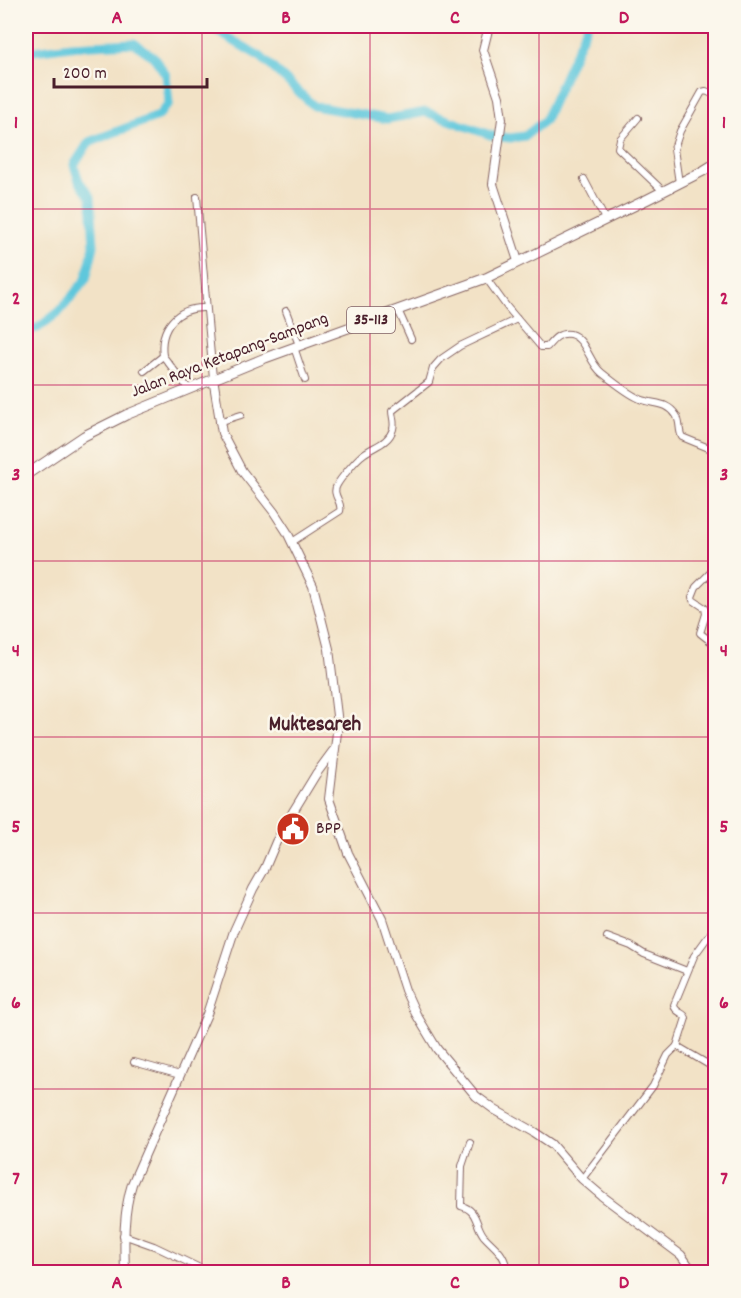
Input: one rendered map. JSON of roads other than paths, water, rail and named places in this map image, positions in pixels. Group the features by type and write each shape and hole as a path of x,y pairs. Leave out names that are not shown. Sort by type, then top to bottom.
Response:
{"main road":[{"path":"489,26 483,50 502,113 493,173 494,189 518,261"},
{"name":"Jalan Raya Ketapang-Sampang","path":"26,475 102,425 213,378 486,278 716,163"},
{"path":"213,378 222,433 238,464 274,512 292,542 313,586 329,650 338,724 333,751 330,804 348,853 382,920 405,990 430,1040 476,1096 552,1144 582,1179 617,1208 666,1242 681,1255 693,1272"},
{"path":"125,1272 123,1235 132,1184 207,1014 234,931 253,888 288,820 333,751"}],"street":[{"path":"679,183 673,153 680,131 702,92 706,91 716,96"},
{"path":"638,118 620,139 618,146 663,191"},
{"path":"584,179 605,219"},
{"path":"197,197 205,308 213,378"},
{"path":"486,278 517,319 543,348 561,334 576,337 590,361 603,374 638,398 667,405 678,417 682,437 716,451"},
{"path":"188,388 163,356 165,334 172,320 182,312 205,308"},
{"path":"398,310 411,339"},
{"path":"286,311 305,380"},
{"path":"292,542 340,511 341,506 335,492 337,485 362,456 380,446 389,436 393,428 392,411 430,381 433,368 441,359 460,346 517,319"},
{"path":"144,371 163,356"},
{"path":"219,422 241,415"},
{"path":"716,567 696,587 692,597 705,608 706,614 700,632 714,644 716,652"},
{"path":"582,1179 652,1086 668,1054 677,1046 686,1018 676,1010 674,1005 694,956 713,930 716,921"},
{"path":"607,937 687,971"},
{"path":"677,1046 716,1070"},
{"path":"134,1062 180,1075"},
{"path":"470,1142 462,1166 461,1206 472,1211 483,1235 498,1248 508,1272"},
{"path":"123,1235 154,1246 200,1268"},
{"path":"681,1272 687,1263"}],"waterway":[{"path":"208,26 261,57 314,106 387,119 426,112 493,136 510,138 525,136 545,120 587,26"},
{"path":"26,44 33,51 71,46 134,43 154,57 166,75 169,103 158,116 89,142 74,165 79,181 91,197 94,246 86,279 60,311 38,328 26,330"}],"place":[{"name":"BPP","path":"293,829"}],"district":[{"name":"Muktesareh","path":"315,726"}]}
